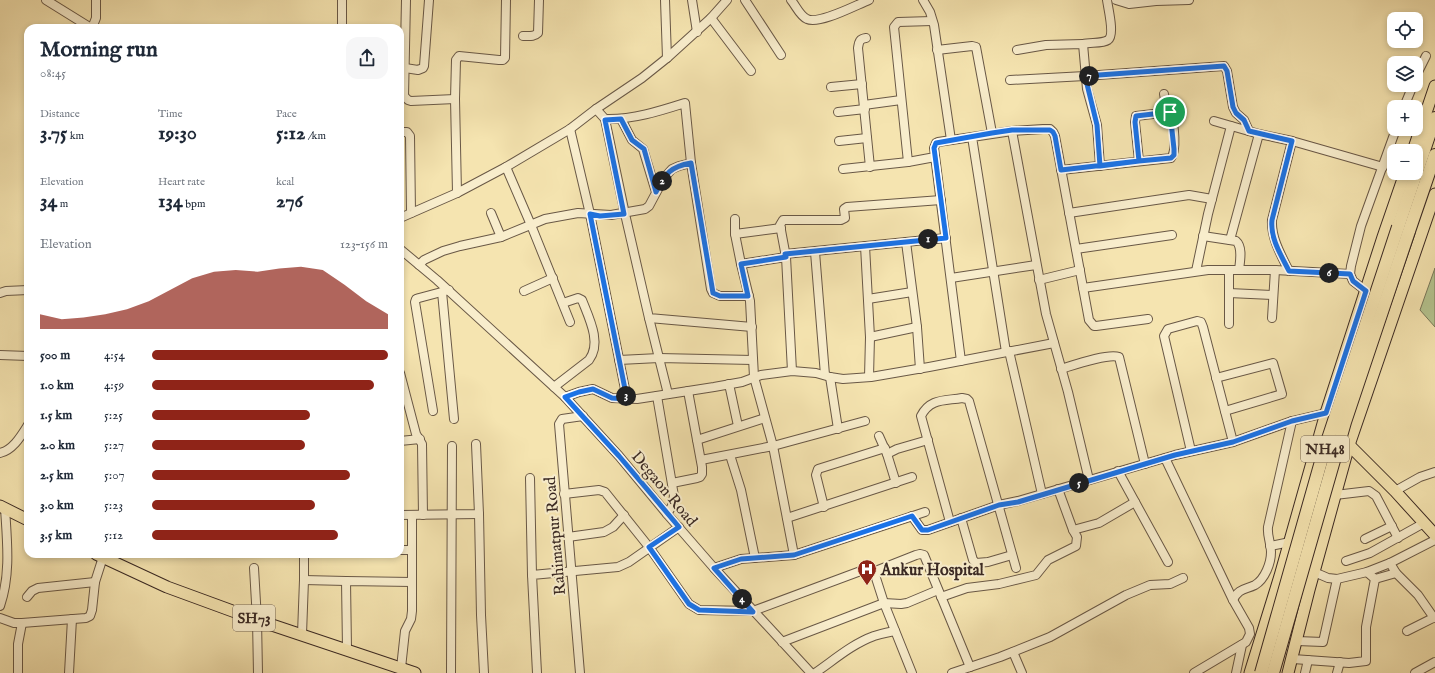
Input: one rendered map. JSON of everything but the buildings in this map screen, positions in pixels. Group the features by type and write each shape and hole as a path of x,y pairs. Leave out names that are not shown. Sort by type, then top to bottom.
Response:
{"highway":[{"name":"NH48","path":"1273,673 1345,422 1435,118"},
{"name":"NH48","path":"1261,673 1324,451 1403,229 1435,155"}],"main road":[{"path":"1415,144 1435,86"},
{"path":"1250,673 1290,542 1326,413 1382,237 1402,180"},
{"path":"1288,673 1349,445 1435,194"},
{"path":"1326,413 1356,423"},
{"path":"1349,445 1395,491 1435,535"},
{"path":"2,507 24,518"},
{"name":"SH73","path":"104,558 167,587 257,620 415,673"}],"street":[{"path":"46,0 85,24"},
{"path":"94,24 96,18 96,0"},
{"path":"342,0 342,24"},
{"path":"406,0 404,96 408,100 455,99"},
{"path":"405,68 418,70 424,66 429,0"},
{"path":"457,193 455,62 459,56 499,60 505,58 506,0"},
{"path":"523,36 532,36 538,33 539,0"},
{"path":"665,0 667,58"},
{"path":"692,0 697,32"},
{"path":"404,216 457,193 506,167 570,129 596,109 642,78 667,58 697,32 727,0"},
{"path":"745,0 781,55"},
{"path":"792,0 802,15 808,20 825,18 869,0"},
{"path":"922,0 930,12 932,21 938,50 951,140"},
{"path":"1017,50 1046,45 1083,44 1109,40 1111,36 1111,24 1107,0"},
{"path":"1116,0 1129,4 1189,0"},
{"path":"711,18 751,70"},
{"path":"908,162 894,27 898,22 932,21"},
{"path":"866,38 861,39 858,48 870,167"},
{"path":"1083,44 1085,76 1097,125 1100,166"},
{"path":"938,50 972,46 976,47 992,133"},
{"path":"1423,62 1426,56"},
{"path":"1010,80 1224,66 1227,71 1233,107 1236,113 1244,120 1249,131"},
{"path":"831,87 862,84"},
{"path":"1061,170 1139,161 1167,160 1171,158 1174,155 1174,143 1170,112 1164,94"},
{"path":"838,112 901,100"},
{"path":"605,120 621,119 660,111 685,103 691,163 713,293 720,296 748,296"},
{"path":"596,109 605,120 624,214 668,394"},
{"path":"1139,161 1135,122 1136,116 1170,112"},
{"path":"621,119 632,140 644,149 656,192"},
{"path":"1214,121 1383,167"},
{"path":"1196,271 1212,199 1231,126"},
{"path":"570,129 590,214 627,399"},
{"path":"961,361 935,157 934,148 936,143 1012,130 1043,129 1053,132 1055,136 1089,320 1094,326 1148,320"},
{"path":"1012,130 1046,314 1089,480"},
{"path":"404,132 407,132 410,136 411,213"},
{"path":"1230,240 1259,134"},
{"path":"972,136 993,272 1008,352 1042,494"},
{"path":"1366,291 1353,281 1350,274 1351,266 1361,226 1394,136"},
{"path":"839,141 867,138"},
{"path":"1289,271 1271,228 1292,141"},
{"path":"843,169 870,167 935,157"},
{"path":"419,265 424,260 443,251 501,236 545,219 578,213 600,216 624,214 644,209 649,206 664,178 672,169 691,163"},
{"path":"506,167 564,303 570,322"},
{"path":"1069,213 1189,195 1212,199"},
{"path":"792,371 785,255 780,223 783,220 844,220 844,209 847,207 941,200"},
{"path":"490,213 501,236"},
{"path":"736,219 735,234 748,296 752,327 754,377 773,446 794,555"},
{"path":"735,234 781,228"},
{"path":"1076,249 1172,236"},
{"path":"1204,236 1236,241 1240,248 1239,270"},
{"path":"741,264 785,255 946,238"},
{"path":"906,242 917,327 920,369"},
{"path":"865,246 870,337 869,377"},
{"name":"Degaon Road","path":"404,252 565,397 619,456 667,514 753,612 811,673"},
{"path":"815,252 827,376 838,429"},
{"path":"951,278 1036,265"},
{"path":"1039,280 1080,270"},
{"path":"1229,270 1229,324"},
{"path":"1083,288 1196,271 1275,270 1350,274"},
{"path":"1272,318 1275,270"},
{"path":"524,290 553,278"},
{"path":"0,293 6,291 24,290"},
{"path":"433,410 415,302 419,298 446,291 454,419"},
{"path":"868,299 912,292"},
{"path":"1229,294 1273,295"},
{"path":"554,387 589,360 593,355 595,346 592,328 582,300 578,298 564,303"},
{"path":"649,318 752,327"},
{"path":"1191,451 1165,339 1165,333 1168,329 1197,321 1201,322 1203,327 1233,442"},
{"path":"870,337 917,327"},
{"path":"565,397 593,389 612,398 627,399 657,396 742,382 754,377 776,372 792,371 816,373 843,379 869,377 920,369 1054,343"},
{"path":"0,355 24,356"},
{"path":"1061,369 1105,356 1115,355 1119,357 1145,464"},
{"path":"619,360 659,358 753,360"},
{"path":"1216,378 1273,363 1282,394 1225,411"},
{"path":"729,384 738,426"},
{"path":"404,388 416,434 420,439 422,449 423,515"},
{"path":"672,483 700,477 702,474 701,460 688,391"},
{"path":"657,396 674,496 672,506 667,514"},
{"path":"950,522 921,416 930,403 962,398 969,401 1016,568"},
{"path":"912,516 919,527 924,530 999,505 1018,502 1191,451 1233,442 1292,421 1326,413"},
{"name":"Rahimatpur Road","path":"580,673 559,424 562,419 583,416"},
{"path":"697,440 765,418"},
{"path":"701,460 773,446 865,421"},
{"path":"1233,600 1237,593 1253,586 1264,578 1271,556 1267,537 1268,527 1292,421"},
{"path":"0,453 8,451 24,432"},
{"path":"879,436 886,451 896,483"},
{"path":"404,440 420,439"},
{"path":"824,507 816,475 818,469 928,440"},
{"path":"476,444 484,673"},
{"path":"451,673 452,446"},
{"path":"730,455 742,497 755,558"},
{"path":"1166,458 1233,600 1249,628 1248,639 1242,645 1194,673"},
{"path":"1118,472 1168,562"},
{"path":"1395,491 1420,477 1435,472"},
{"path":"530,478 532,576 537,673"},
{"path":"787,518 912,478"},
{"path":"782,642 884,603 907,603 939,594 967,588 999,584 1036,575 1048,560 1076,546 1077,537 1058,489"},
{"path":"564,494 602,490 649,547 689,604 699,610 753,612 866,569 874,572 922,554 970,667"},
{"path":"1335,495 1369,491 1376,496 1398,538"},
{"path":"1073,530 1098,523 1135,502"},
{"path":"0,606 7,579 8,568 2,507"},
{"path":"714,568 741,559 794,555 925,512"},
{"path":"404,515 479,514"},
{"path":"401,668 405,631 411,619 412,611 412,515"},
{"path":"568,537 604,532 613,527 624,515"},
{"path":"961,518 973,560 976,563 981,564 1012,555"},
{"path":"1346,561 1370,553 1424,523"},
{"path":"1365,539 1392,526"},
{"path":"532,576 618,567 629,562 679,527"},
{"path":"1314,572 1328,578 1337,579 1367,572 1390,563 1435,540"},
{"path":"1270,546 1290,542"},
{"path":"404,550 412,550"},
{"path":"0,618 14,623 22,623 90,616 100,558"},
{"path":"302,634 304,558"},
{"path":"1390,563 1396,573 1418,595 1435,617 1407,631"},
{"path":"254,568 258,673"},
{"path":"874,572 884,603 912,673"},
{"path":"1367,572 1375,579"},
{"path":"1375,579 1396,573"},
{"path":"952,673 1013,652 1050,637 1126,595 1150,585 1170,584 1183,578"},
{"path":"1296,641 1323,642 1337,579"},
{"path":"1292,659 1349,663 1366,661 1366,627 1375,579"},
{"path":"304,580 412,582"},
{"path":"346,581 347,649"},
{"path":"27,597 32,591 38,588 95,582"},
{"path":"68,673 72,619"},
{"path":"18,673 18,644 22,623"},
{"path":"815,673 840,654 860,642 874,636 895,631"},
{"path":"1236,673 1242,645"},
{"path":"1013,652 1022,673"},
{"path":"1305,673 1308,660"},
{"path":"1337,673 1340,662"},
{"path":"1415,673 1435,662"}],"green space":[{"path":"1435,268 1435,327 1420,310"}],"place":[{"name":"Ankur Hospital","path":"867,586"}],"route":[{"path":"1170,112 1136,116 1135,122 1139,161 1100,166 1061,170 1055,136 1050,130 1043,129 1012,130 936,143 934,148 946,238 785,254 786,257 741,264 748,296 720,296 715,295 711,289 691,163 672,169 664,178 656,192 644,149 632,140 621,119 605,120 624,214 600,216 590,214 627,399 612,398 593,389 587,389 565,397 619,456 679,527 649,547 689,604 699,610 753,612 714,568 741,559 794,555 912,516 922,530 928,530 999,505 1018,502 1175,455 1233,442 1292,421 1326,413 1366,291 1353,281 1350,274 1289,271 1271,228 1292,141 1249,131 1247,124 1236,113 1233,107 1227,71 1224,66 1220,65 1085,76 1097,125 1100,166 1139,161 1167,160 1171,158 1174,155 1174,149 1170,112"}]}
